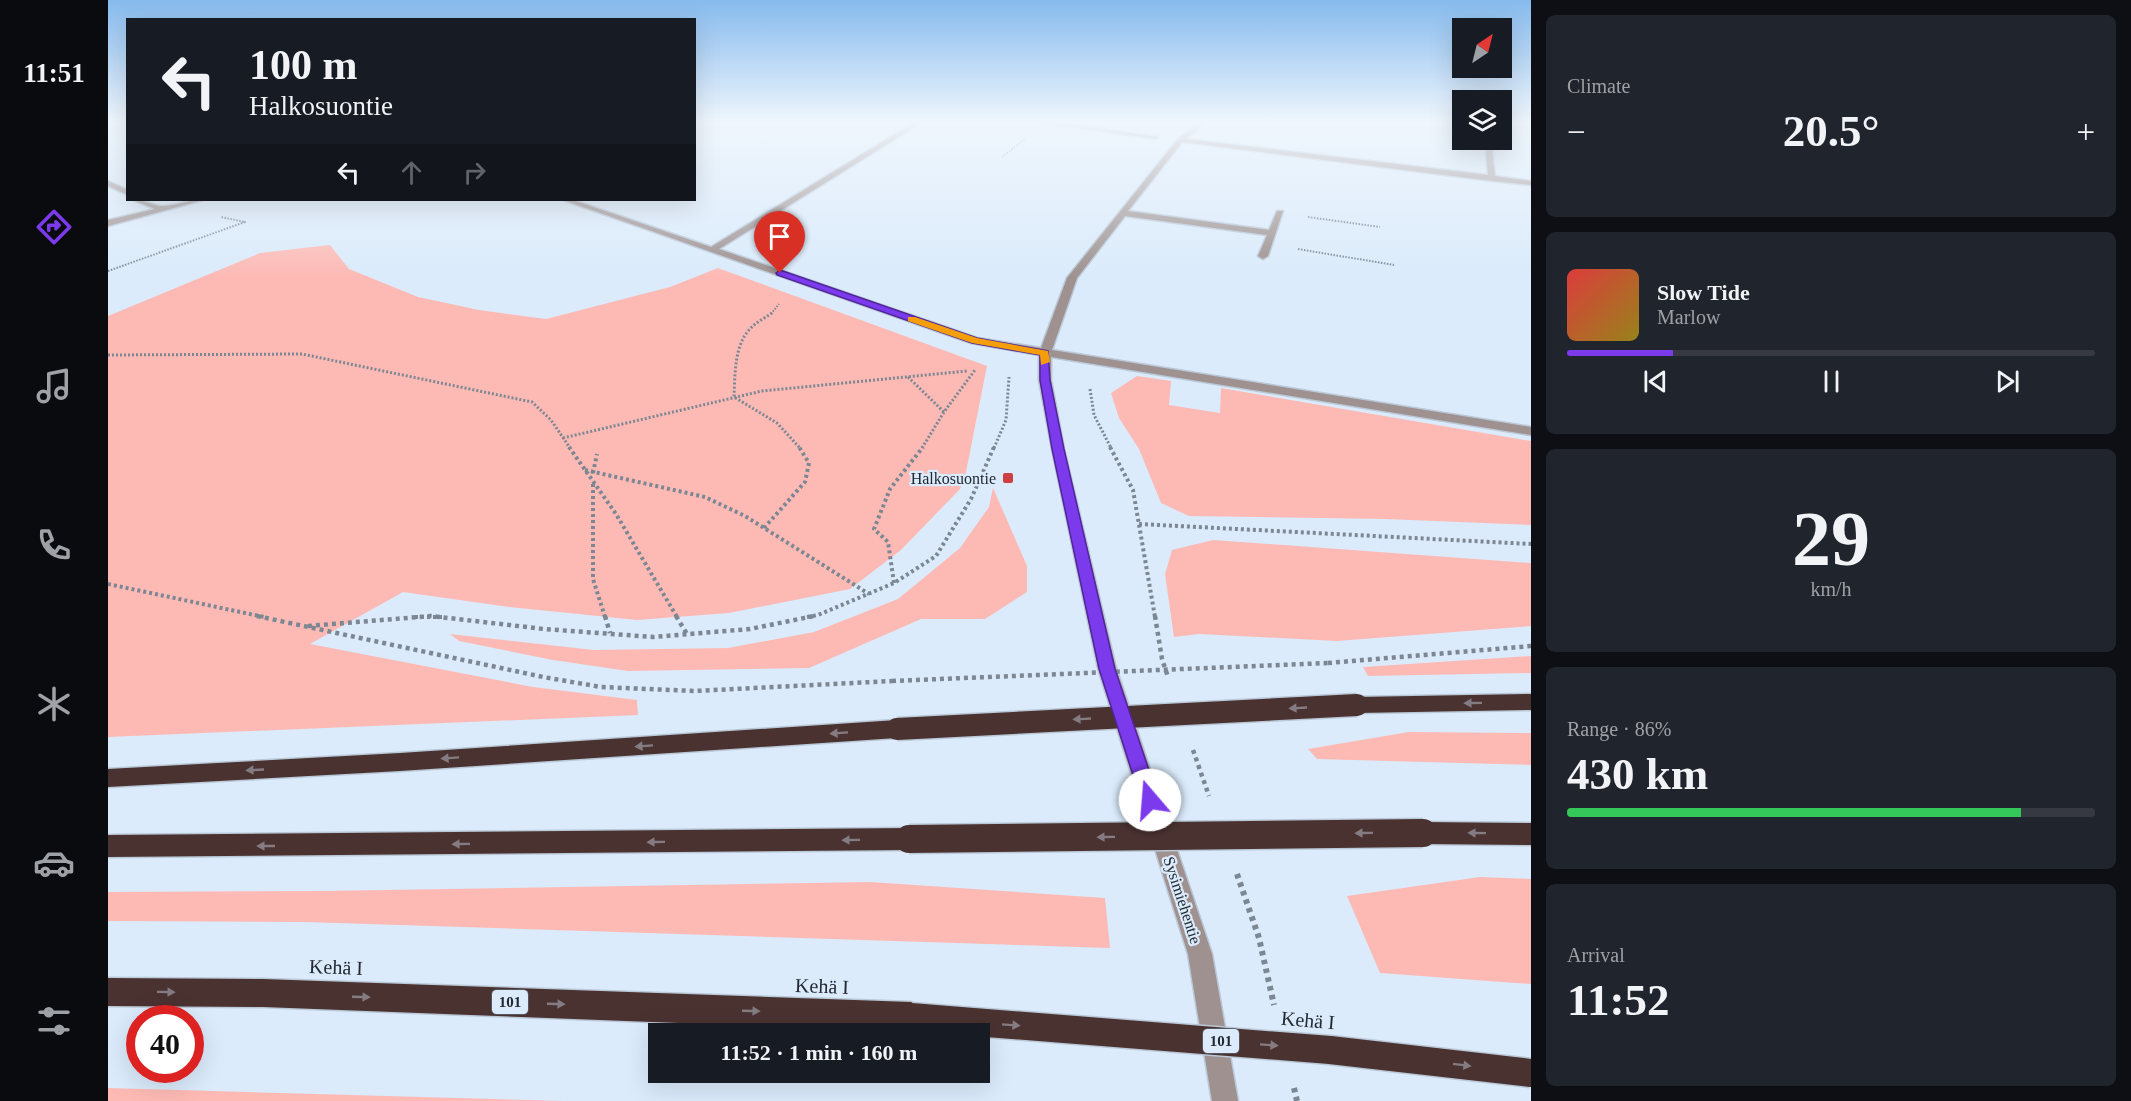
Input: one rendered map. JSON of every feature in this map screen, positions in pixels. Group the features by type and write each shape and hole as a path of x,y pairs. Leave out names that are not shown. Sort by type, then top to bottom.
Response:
{"highway":[{"path":"108,778 400,762 897,729 1357,705 1531,702"},
{"path":"108,846 1423,833 1531,834"},
{"name":"Kehä I","path":"108,992 263,993 911,1017 1330,1050 1531,1073"}],"street":[{"path":"713,249 834,174"},
{"name":"Sysimiehentie","path":"1153,174 1072,278 1045,353 1045,380 1107,669 1200,954 1225,1101"},
{"path":"1462,174 1531,183"},
{"path":"108,183 126,192"},
{"path":"141,201 166,208"},
{"path":"108,223 195,201"},
{"path":"570,201 975,341 1531,431"},
{"path":"1122,213 1272,233"},
{"path":"1263,256 1280,213"}],"path":[{"path":"108,271 245,222 166,208"},
{"path":"1280,213 1380,227"},
{"path":"1268,245 1394,265"},
{"path":"734,397 738,361 747,332 775,313 783,296"},
{"path":"108,356 201,353 302,354 532,402 551,420 616,514 687,634"},
{"path":"1090,360 1094,377 1089,383 1094,415 1133,490 1139,524 1531,544"},
{"path":"563,438 762,392 975,370 984,367"},
{"path":"894,583 888,542 874,529 890,489 916,457 944,412 975,370"},
{"path":"908,377 944,412"},
{"path":"308,626 431,616 653,637 750,629 818,615 894,583 936,556 971,499 1006,420 1009,377"},
{"path":"734,397 779,422 798,442 809,463 805,482 764,528"},
{"path":"597,454 593,472 593,579 610,633"},
{"path":"585,470 705,497 745,516 869,594"},
{"path":"108,584 543,677 601,687 695,691 1328,663 1531,646"}],"shaded area":[{"path":"330,245 349,269 418,297 479,310 546,319 670,287 718,268 987,366 966,472 960,489 901,550 850,589 729,613 637,620 509,607 403,592 310,644 533,687 637,700 638,715 108,737 108,316 260,253"},
{"path":"1137,376 1171,381 1169,405 1220,413 1221,388 1531,441 1531,525 1386,519 1189,516 1161,503 1139,449 1119,418 1111,393"},
{"path":"993,488 1027,566 1027,592 985,619 921,619 809,668 628,671 553,660 459,641 450,634 594,650 728,648 814,632 898,599 960,548 989,507"},
{"path":"1213,540 1531,563 1531,626 1337,641 1199,634 1174,637 1165,574 1172,550"},
{"path":"1531,656 1531,673 1368,676 1363,667"},
{"path":"1409,732 1531,733 1531,765 1317,759 1308,749"},
{"path":"1480,877 1531,879 1531,984 1380,973 1347,896"},
{"path":"870,882 1105,898 1110,948 305,922 108,921 108,892 323,891"},
{"path":"108,1088 563,1101 108,1101"}],"slow traffic":[{"path":"911,319 975,341 1045,353 1045,362"}],"place":[{"name":"Halkosuontie","path":"1008,478"}],"route":[{"path":"780,273 975,341 1045,353 1045,380 1058,449 1107,669 1150,800"}]}
